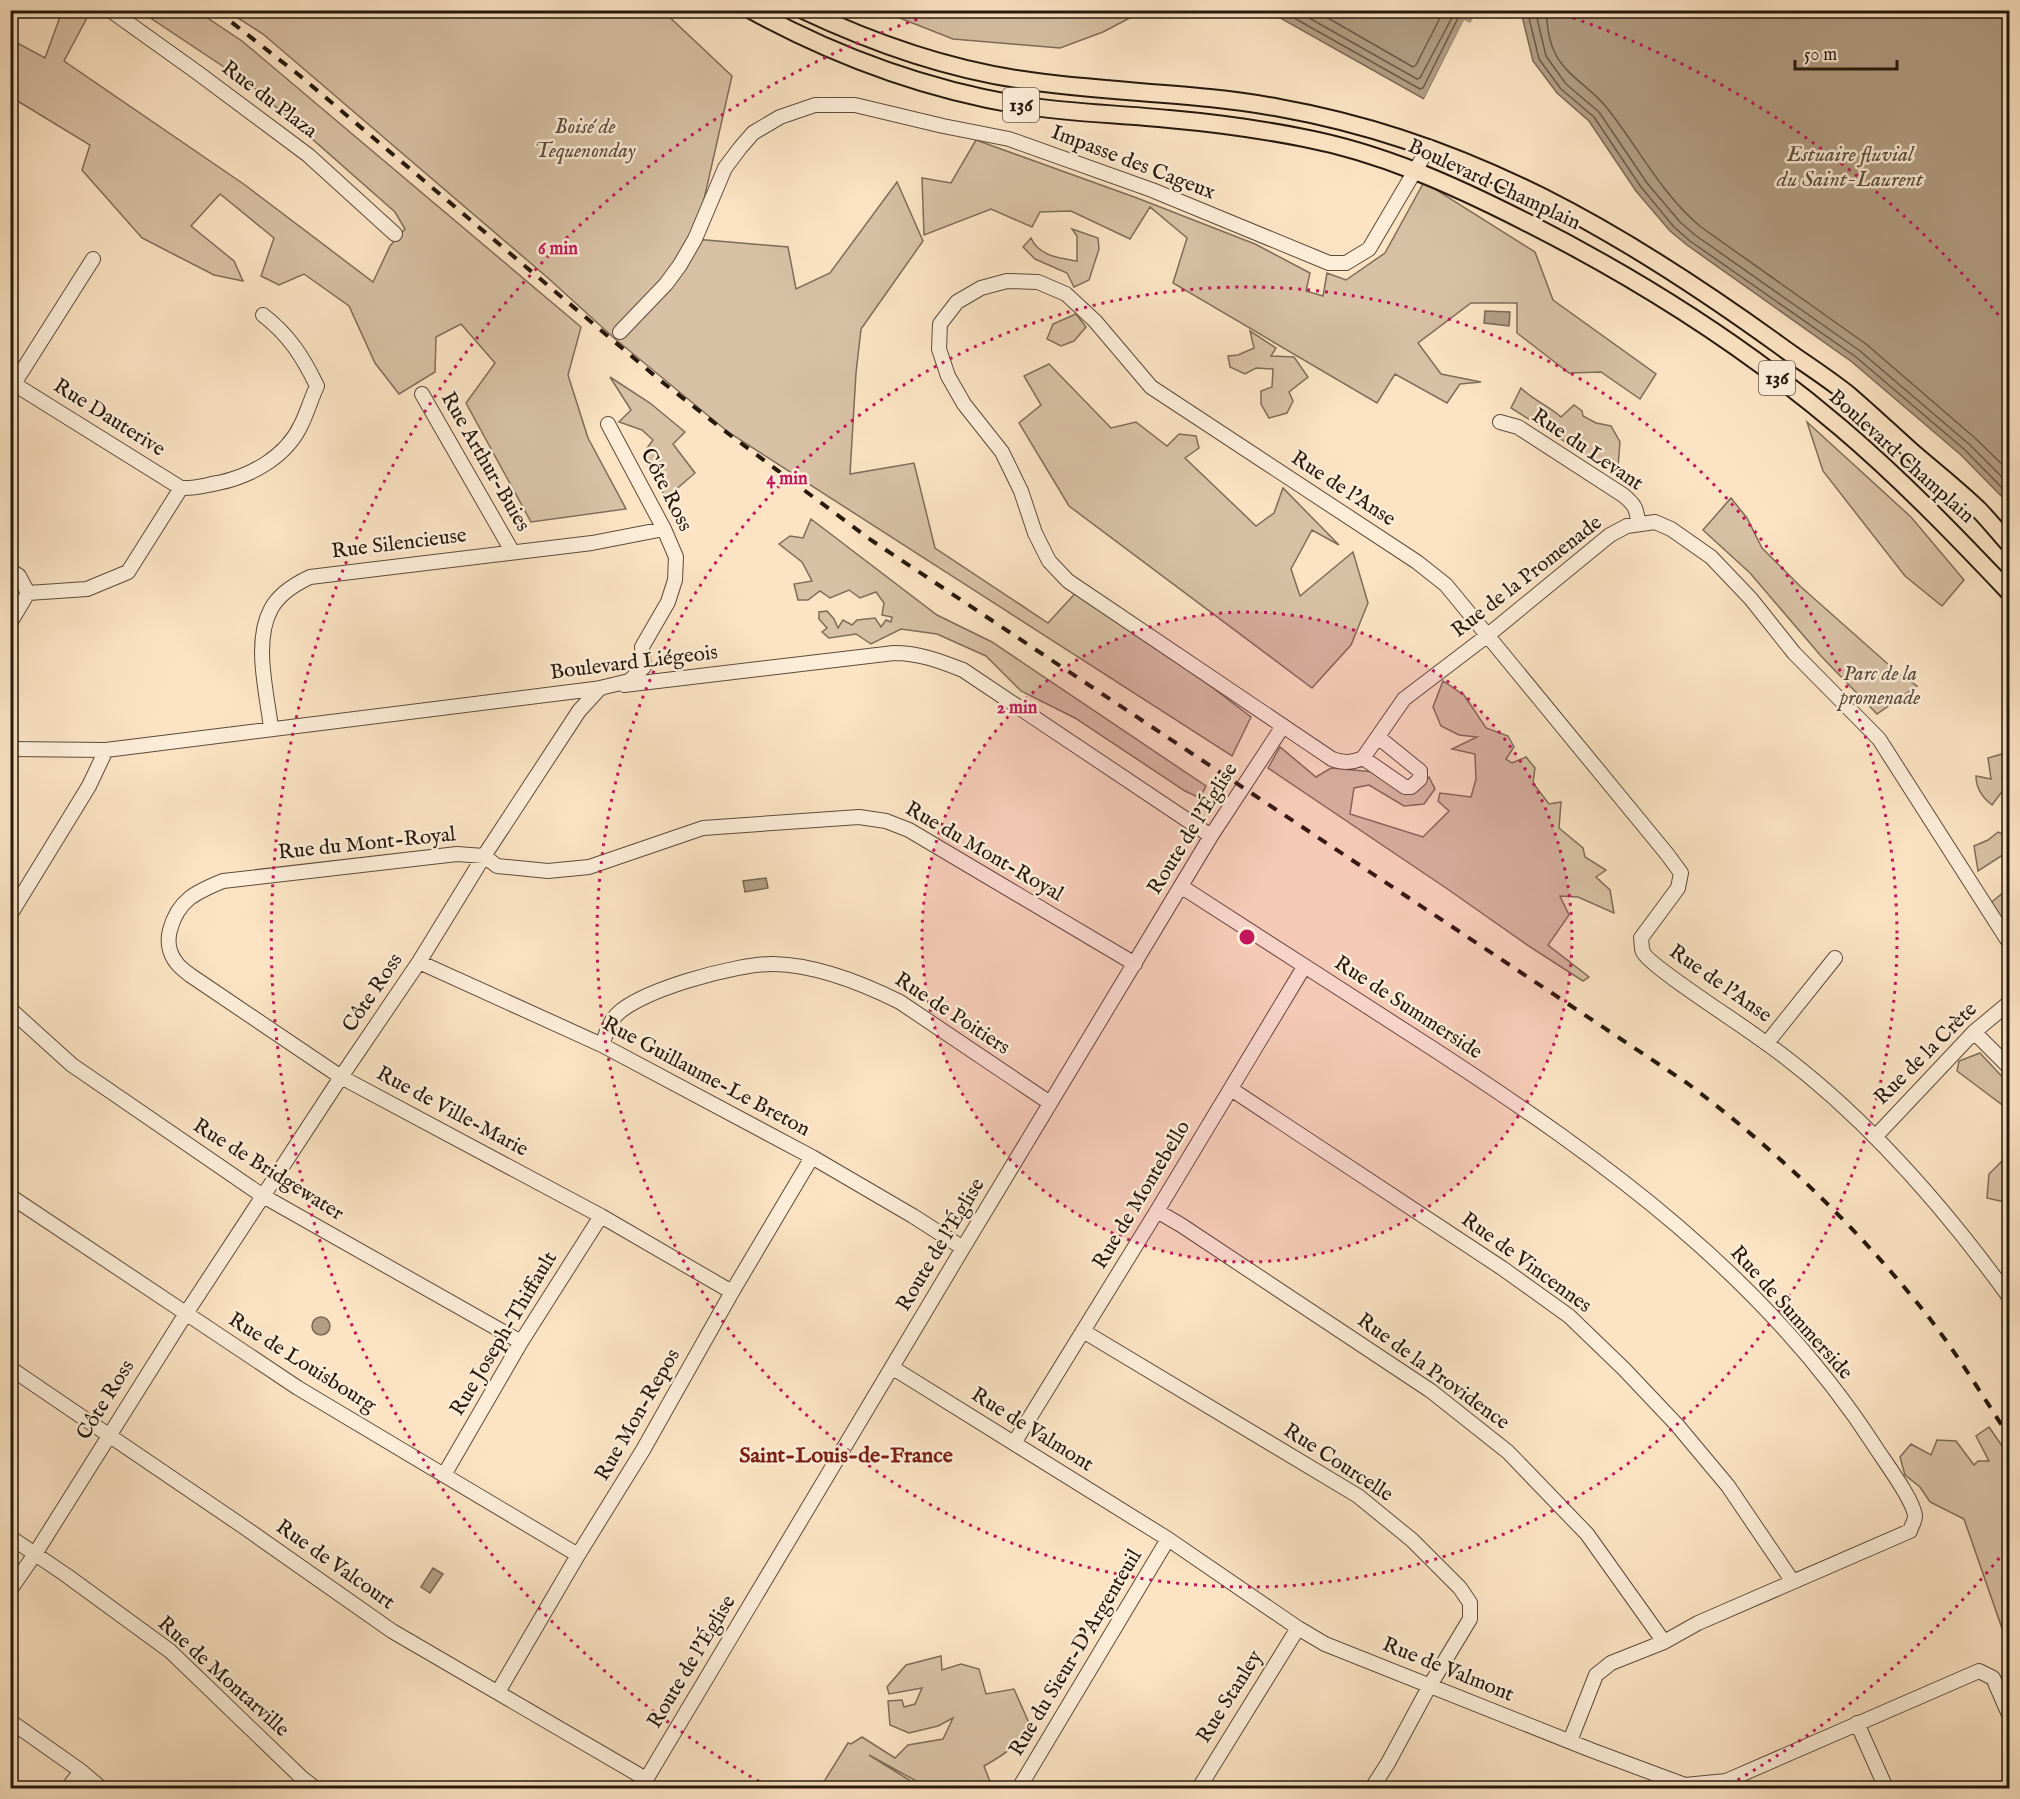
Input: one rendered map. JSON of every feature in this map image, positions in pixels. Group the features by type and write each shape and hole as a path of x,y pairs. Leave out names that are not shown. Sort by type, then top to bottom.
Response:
{"main road":[{"name":"Boulevard Champlain","path":"751,10 784,28 846,56 915,81 1019,105 1227,126 1307,138 1416,170 1507,212 1626,276 1725,339 1839,426 1955,535 2010,593"},
{"name":"Boulevard Champlain","path":"803,10 865,38 965,69 1019,80 1074,87 1245,102 1281,108 1351,123 1429,147 1511,180 1583,217 1680,276 1850,396 1979,510 2010,544"}],"street":[{"name":"Rue du Plaza","path":"110,10 308,155 395,234"},
{"name":"Impasse des Cageux","path":"620,332 666,284 680,265 695,239 725,168 753,133 780,117 815,105 855,105 1009,139 1152,190 1329,263 1346,263 1369,249 1429,147"},
{"path":"12,387 93,259"},
{"name":"Rue de l'Anse","path":"1363,758 1343,763 1332,759 1068,581 1049,561 1035,533 1021,491 1002,453 964,404 948,376 939,349 940,324 957,302 981,288 1007,281 1038,282 1066,294 1095,321 1151,387 1417,562 1446,585 1681,873 1678,888 1641,938 1643,953 1660,970 1767,1043 1828,1093 1875,1137 1944,1214 2010,1298"},
{"path":"27,593 87,589 128,572 182,488 191,489 230,480 264,466 283,450 300,428 317,386 302,356 277,326 263,315"},
{"name":"Rue Dauterive","path":"12,387 182,488"},
{"name":"Rue Arthur-Buies","path":"422,394 512,551"},
{"name":"Rue du Levant","path":"1500,422 1518,427 1623,495 1637,509 1638,523"},
{"name":"Côte Ross","path":"10,1590 35,1554 185,1314 419,962 484,856 579,711 600,688 629,681 644,667 642,647 668,602 675,580 676,556 608,424"},
{"name":"Rue de la Promenade","path":"1363,758 1404,699 1488,635 1610,535 1627,525 1655,522 1671,529 1711,557 1751,599 1794,653 1879,739 2010,944"},
{"name":"Rue Silencieuse","path":"271,728 262,659 263,637 271,609 290,587 310,577 592,543 664,530"},
{"path":"10,570 19,576 27,593"},
{"path":"10,623 27,593"},
{"name":"Boulevard Liégeois","path":"10,749 106,750 600,688 894,653 912,653 963,670 1211,836"},
{"name":"Route de l'Église","path":"644,1784 1211,836 1283,726"},
{"path":"1363,758 1405,788 1411,787 1420,779 1420,771 1378,737"},
{"path":"10,915 88,786 106,750"},
{"name":"Rue du Mont-Royal","path":"169,947 173,919 180,905 193,895 224,881 457,854 484,856 497,866 548,871 589,867 703,828 859,817 886,821 909,830 1135,964"},
{"name":"Rue de Summerside","path":"1182,887 1530,1112 1609,1170 1693,1239 1750,1292 1810,1359 1870,1439 1912,1504 1915,1518 1910,1531 1698,1623 1664,1642 1611,1663 1596,1675 1570,1741"},
{"name":"Rue de Ville-Marie","path":"169,947 176,962 190,975 341,1077 601,1216 732,1292"},
{"path":"1767,1043 1835,958"},
{"name":"Rue Guillaume-Le Breton","path":"419,962 602,1045 812,1157 963,1248"},
{"name":"Rue de Poitiers","path":"602,1045 613,1018 637,1001 667,988 742,967 774,964 813,969 874,989 900,1002 1050,1103"},
{"name":"Rue de Montebello","path":"1014,1443 1304,967"},
{"name":"Rue de la Crète","path":"1875,1137 1974,1032 2010,1002"},
{"name":"Rue de Bridgewater","path":"10,1009 72,1065 263,1196 521,1342"},
{"path":"1974,1032 2010,1068"},
{"name":"Rue de Vincennes","path":"1231,1089 1502,1268 1569,1316 1677,1425 1728,1486 1793,1582"},
{"name":"Rue Mon-Repos","path":"498,1692 643,1450 732,1292 812,1157"},
{"name":"Rue de Louisbourg","path":"10,1196 298,1388 578,1555"},
{"name":"Rue de la Providence","path":"1157,1211 1182,1225 1431,1391 1508,1452 1587,1534 1664,1642"},
{"name":"Rue Joseph-Thiffault","path":"444,1475 521,1342 601,1216"},
{"name":"Rue Courcelle","path":"1083,1331 1358,1496 1412,1540 1460,1588 1470,1603 1470,1619 1372,1788"},
{"name":"Rue de Valcourt","path":"10,1368 392,1631 498,1692 644,1784"},
{"name":"Rue de Valmont","path":"893,1368 1168,1539 1325,1644 1429,1687 1685,1785 1728,1785 1857,1723 1979,1671 1993,1678 2010,1717"},
{"name":"Rue de Montarville","path":"10,1537 170,1651 315,1788"},
{"name":"Rue du Sieur-D'Argenteuil","path":"1019,1788 1168,1539"},
{"name":"Rue Stanley","path":"1199,1788 1298,1628"},
{"path":"10,1721 81,1771 101,1788"},
{"path":"1857,1723 1886,1788"},
{"path":"68,1788 81,1771"}],"green space":[{"path":"69,11 89,14 64,61 245,185 373,282 390,246 405,229 395,212 251,85 140,11 197,11 242,41 581,327 568,375 588,438 626,509 531,522 466,403 495,363 461,324 436,337 435,372 399,394 375,363 349,306 304,274 279,285 261,276 274,238 220,194 191,226 234,261 243,281 214,275 142,238 82,170 90,145 11,97 10,39 45,58 60,17"},
{"name":"Boisé de Tequenonday","path":"227,11 663,11 732,76 695,239 788,247 796,289 830,273 897,182 923,241 861,329 850,474 914,463 935,548 1048,623 1081,587 1251,717 1232,756 728,432 614,338 548,278 263,34"},
{"path":"882,11 1143,11 1103,32 1060,48 953,39"},
{"path":"976,140 1137,198 1255,244 1310,273 1306,291 1323,296 1327,273 1346,280 1385,253 1424,182 1535,252 1553,300 1656,374 1640,399 1601,372 1569,373 1517,333 1517,303 1471,303 1418,343 1441,374 1481,382 1460,384 1447,403 1395,374 1377,403 1173,283 1187,238 1150,207 1130,239 1071,211 1040,212 1032,227 991,209 924,235 922,178 951,183"},
{"path":"1072,229 1098,238 1099,249 1089,280 1074,287 1067,273 1035,259 1023,247 1031,238 1044,252 1077,261 1077,236"},
{"path":"1076,314 1086,327 1074,341 1061,346 1047,339 1053,324"},
{"path":"1250,331 1276,348 1271,356 1294,357 1308,377 1289,392 1293,401 1287,413 1269,418 1261,404 1261,391 1272,387 1273,369 1256,368 1245,374 1230,367 1228,356 1238,355 1254,348"},
{"path":"1049,364 1111,428 1136,422 1167,446 1179,434 1196,436 1199,448 1185,458 1256,526 1274,513 1283,488 1339,545 1312,530 1291,569 1300,596 1353,552 1368,603 1351,645 1312,688 1069,506 1019,423 1041,405 1024,376"},
{"path":"610,377 650,403 685,432 673,444 695,473 666,498 642,455 653,440 642,430 619,422 631,410"},
{"path":"1521,388 1561,417 1574,405 1582,411 1583,416 1596,423 1611,426 1620,442 1618,467 1601,464 1511,408"},
{"path":"1807,422 1911,517 1964,580 1942,606 1905,576 1823,471"},
{"name":"Parc de la promenade","path":"1731,498 1747,518 1762,548 1800,586 1898,673 1917,686 1877,714 1821,656 1750,573 1703,530"},
{"path":"811,519 937,615 992,642 1206,786 1200,798 1185,791 1075,718 1021,691 986,656 937,634 901,629 871,644 856,634 829,638 822,632 827,628 819,619 819,612 827,611 838,628 843,620 852,625 857,620 875,618 881,627 886,620 891,622 892,617 882,615 884,603 876,592 860,598 849,590 830,598 820,591 808,600 798,600 794,584 812,581 802,562 779,544 790,536 803,538"},
{"path":"1443,681 1464,695 1486,728 1508,736 1514,747 1506,759 1512,763 1526,757 1535,768 1533,783 1549,804 1561,802 1559,828 1583,848 1585,857 1606,870 1596,877 1610,890 1614,913 1578,897 1560,896 1569,915 1548,945 1589,977 1583,981 1268,768 1280,747 1316,777 1331,768 1375,772 1402,793 1420,787 1429,777 1435,789 1424,804 1404,806 1369,785 1354,788 1350,814 1423,837 1449,811 1438,801 1440,793 1471,797 1476,779 1475,754 1452,749 1477,737 1459,735 1441,726 1433,707"},
{"path":"2002,754 2009,768 2002,776 2004,789 1992,805 1977,785 1976,776 1991,779 1988,758"},
{"path":"2009,831 2009,851 1978,871 1974,846 1988,840 1998,832 2005,835"},
{"path":"2004,892 2009,893 2009,920 2004,919 1988,905"},
{"path":"1980,1053 2009,1084 2009,1110 1957,1071 1959,1061"},
{"path":"2007,1156 2009,1158 2009,1203 1987,1198 1989,1174"},
{"path":"1989,1427 2009,1456 2009,1638 2004,1634 1964,1519 1930,1502 1920,1487 1905,1475 1900,1457 1911,1444 1931,1455 1937,1440 1956,1441 1974,1465 1978,1461 1989,1461 1976,1436"},
{"path":"941,1656 942,1670 961,1664 979,1669 986,1694 1014,1689 1029,1723 1010,1749 984,1766 991,1784 987,1788 929,1788 869,1755 922,1788 820,1788 848,1743 851,1744 862,1737 895,1758 908,1745 943,1739 953,1718 938,1726 909,1733 890,1725 888,1701 902,1700 904,1707 915,1704 922,1688 889,1694 887,1687 906,1665"}],"water":[{"name":"Estuaire fluvial du Saint-Laurent","path":"1525,10 2009,11 2009,504 1961,455 1852,362 1670,231 1636,191 1589,121 1557,93 1533,61 1522,16"},
{"path":"1268,11 1478,11 1470,24 1464,21 1424,99"},
{"path":"1485,311 1510,312 1509,326 1484,323"},
{"path":"766,878 768,888 745,892 743,881"},
{"path":"321,1317 327,1320 330,1326 327,1332 321,1335 315,1332 312,1326 315,1320"},
{"path":"433,1568 443,1574 430,1593 421,1587"}],"pier":[{"path":"1478,10 1480,11 1473,25 1470,27 1465,24 1427,100 1423,101 1464,20 1470,23"}],"railway":[{"path":"216,10 299,75 661,381 871,540 1687,1083 1720,1108 1782,1161 1869,1247 1923,1310 1946,1341 2010,1438"}],"district":[{"name":"Saint-Louis-de-France","path":"846,1456"}]}
